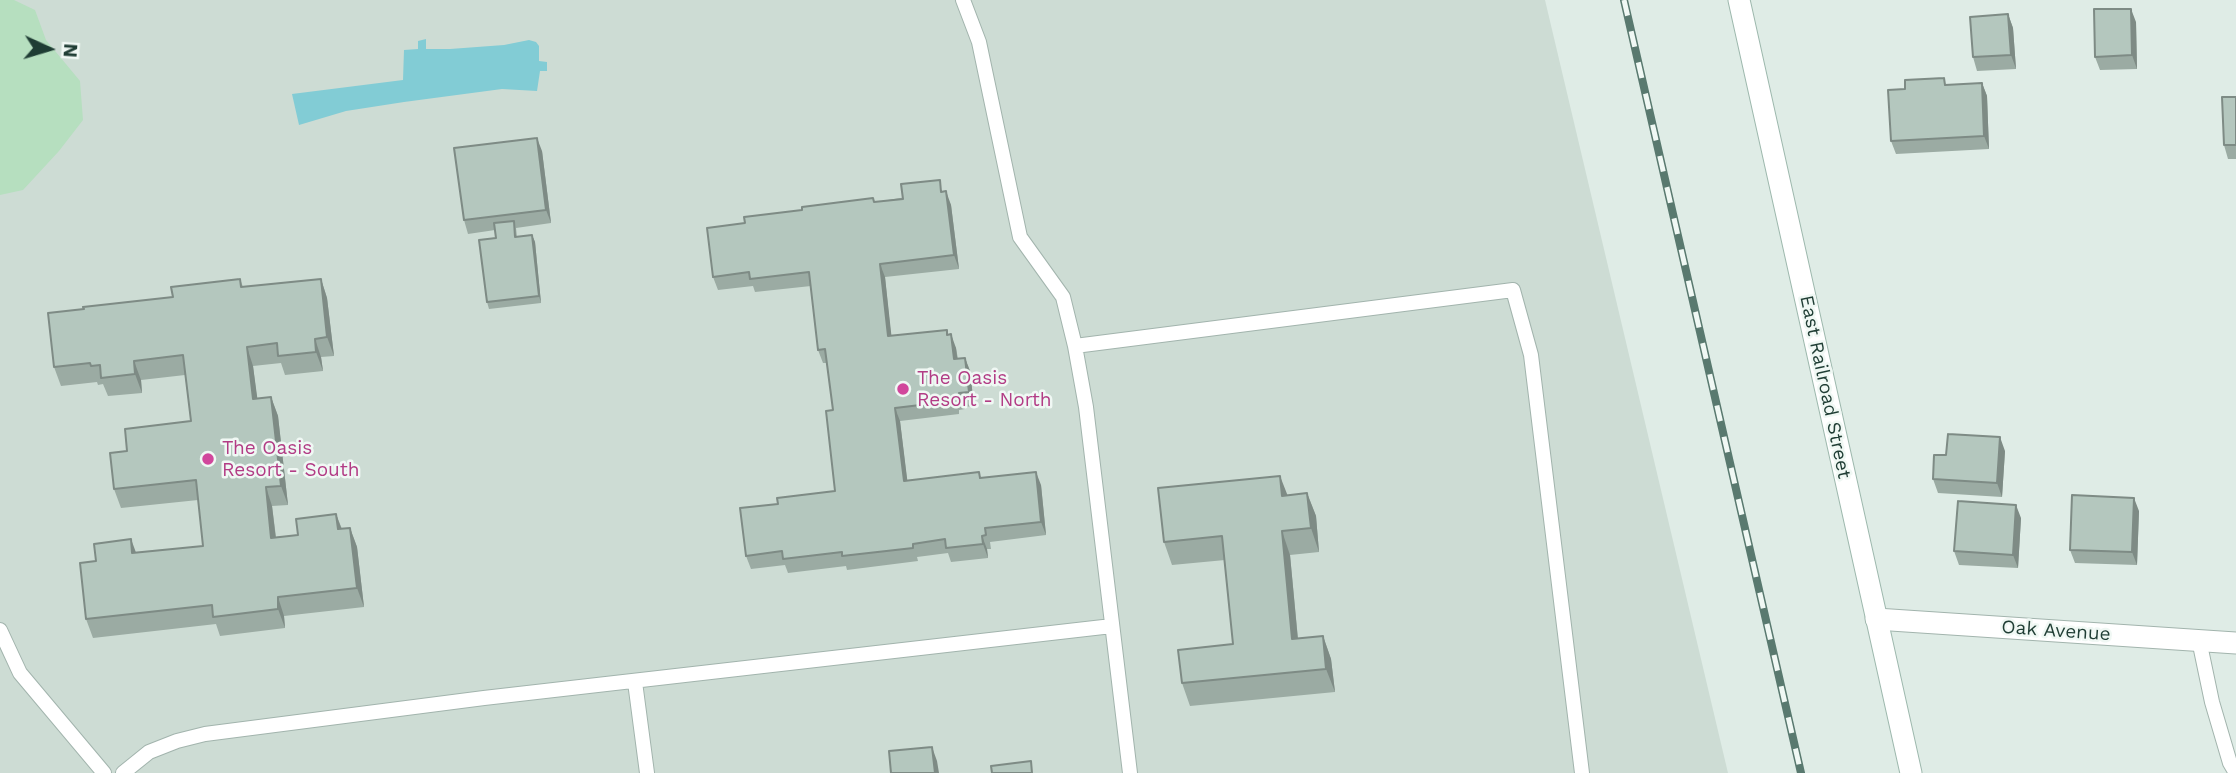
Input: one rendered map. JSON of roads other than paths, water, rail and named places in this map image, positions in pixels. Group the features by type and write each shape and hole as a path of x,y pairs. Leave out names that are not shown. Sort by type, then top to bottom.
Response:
{"street":[{"name":"East Railroad Street","path":"1740,0 1911,773"},
{"name":"Oak Avenue","path":"1876,619 2236,643"}],"lane":[{"path":"963,0 979,41 1020,237 1063,297 1074,346 1086,407 1130,773"},
{"path":"1074,346 1513,290 1531,355 1582,773"},
{"path":"123,773 149,752 205,734 484,698 1112,626"},
{"path":"0,630 20,673 104,773"},
{"path":"2199,640 2212,702 2230,763 2236,773"},
{"path":"635,682 647,773"}],"water":[{"path":"426,39 426,49 504,45 529,40 539,46 539,61 547,62 547,71 540,71 537,91 502,89 404,102 346,111 299,125 292,94 403,80 404,50 418,49 418,41"}],"railway":[{"path":"1624,0 1801,773"}],"place":[{"name":"The Oasis Resort - North","path":"903,389"},
{"name":"The Oasis Resort - South","path":"208,459"}]}
